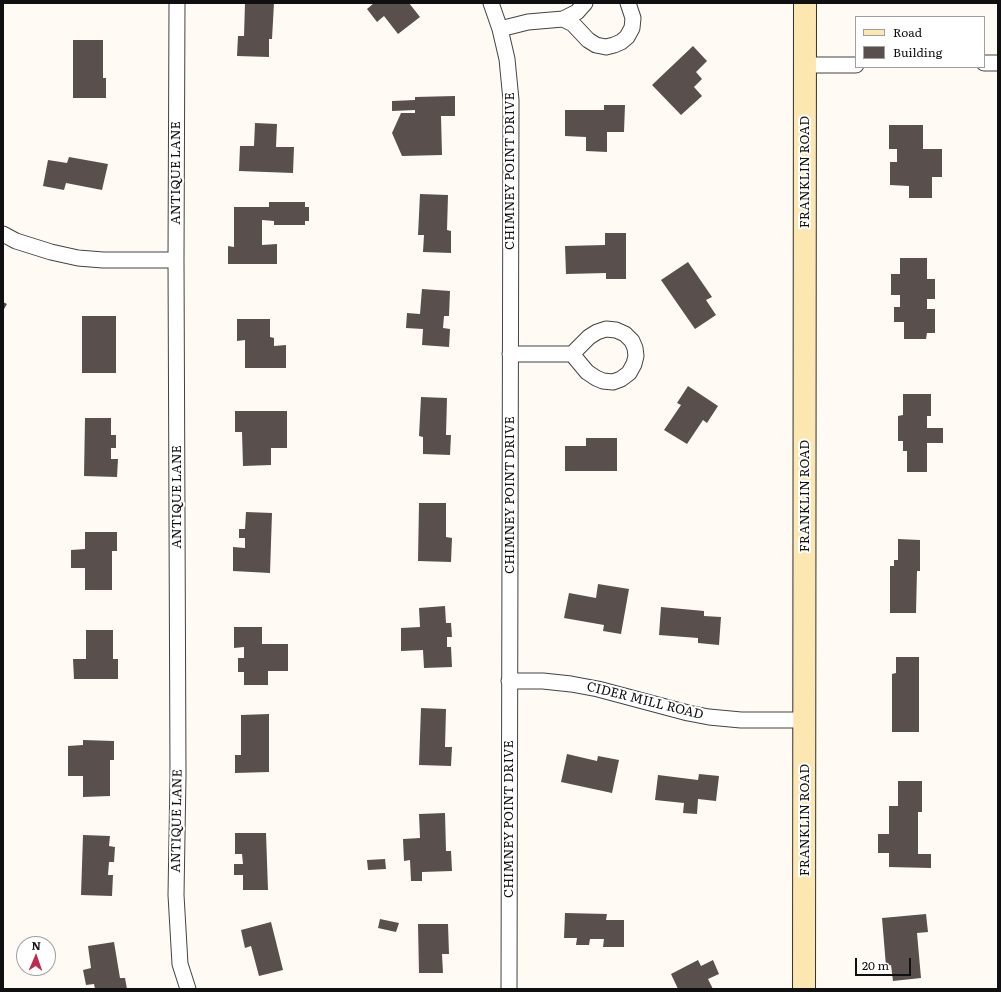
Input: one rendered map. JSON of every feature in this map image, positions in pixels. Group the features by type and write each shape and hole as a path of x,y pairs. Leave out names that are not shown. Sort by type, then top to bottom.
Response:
{"street":[{"name":"ANTIQUE LANE","path":"177,3 176,260 178,776 176,895 180,964 188,989"},
{"name":"CHIMNEY POINT DRIVE","path":"491,3 500,29 507,59 511,100 509,989"},
{"path":"500,29 528,22 563,19 577,12 585,3"},
{"path":"563,19 573,24 588,40 596,45 606,47 621,42 627,37 632,28 633,18 628,3"},
{"name":"FRANKLIN ROAD","path":"804,989 805,3"},
{"path":"985,63 998,63"},
{"path":"805,65 855,65"},
{"path":"3,234 16,241 51,252 78,258 104,260 176,260"},
{"path":"510,354 572,354"},
{"name":"CIDER MILL ROAD","path":"509,681 543,681 571,684 598,689 688,713 709,717 741,720 805,720"}],"building":[{"path":"245,3 274,3 272,39 269,39 269,57 237,56 238,36 244,36"},
{"path":"374,3 409,3 420,17 398,34 384,16 377,22 367,9"},
{"path":"73,40 103,40 103,78 106,78 106,98 73,98"},
{"path":"693,46 707,61 696,72 702,79 694,87 702,96 681,115 652,85"},
{"path":"455,96 455,116 441,116 442,155 402,156 392,133 401,113 415,113 415,110 392,111 392,101 415,100 415,97"},
{"path":"604,105 625,105 624,132 607,132 607,152 586,151 586,137 565,136 565,110 604,110"},
{"path":"255,123 277,124 276,147 294,147 293,173 239,171 240,146 254,146"},
{"path":"889,125 923,125 923,149 942,149 942,177 932,177 932,198 909,198 909,186 890,185 890,162 897,162 897,149 889,149"},
{"path":"69,157 108,164 102,190 66,183 64,190 43,186 48,160 67,163"},
{"path":"420,194 448,195 447,230 451,231 451,253 423,252 424,235 418,235"},
{"path":"269,202 305,202 305,207 309,207 309,221 305,221 305,225 274,225 274,221 262,220 262,245 277,244 277,264 228,264 228,246 234,247 234,207 269,207"},
{"path":"605,233 626,233 626,279 606,279 606,273 566,274 565,246 605,245"},
{"path":"900,258 927,258 927,279 935,279 935,299 927,299 927,309 935,309 935,333 927,333 926,339 904,339 904,322 894,322 894,307 900,307 900,295 891,295 891,274 900,274"},
{"path":"688,262 712,297 706,300 716,315 695,329 661,280"},
{"path":"422,289 450,291 449,316 444,316 443,328 450,329 449,347 422,345 423,329 406,328 407,313 420,314"},
{"path":"3,302 7,304 3,311"},
{"path":"82,316 116,316 116,373 82,373"},
{"path":"237,319 270,319 270,337 274,338 274,346 286,345 286,368 245,368 245,340 237,341"},
{"path":"688,386 718,406 707,423 703,420 687,444 664,430 681,405 677,403"},
{"path":"903,394 931,394 931,416 927,416 927,428 943,428 943,443 927,443 927,472 907,472 907,451 903,451 903,441 898,441 898,416 903,415"},
{"path":"421,397 447,398 446,435 451,435 450,455 423,454 423,437 419,436"},
{"path":"235,411 287,411 287,448 271,448 271,465 243,466 242,432 235,432"},
{"path":"85,418 111,418 111,435 116,435 116,448 111,448 111,459 118,459 117,477 84,476"},
{"path":"586,438 617,438 617,471 565,471 565,446 586,446"},
{"path":"419,503 446,503 446,537 452,538 451,562 418,561"},
{"path":"246,512 272,513 270,573 233,571 233,547 245,548 245,538 239,538 239,529 245,529"},
{"path":"85,532 117,532 117,551 112,551 112,590 85,590 85,568 71,568 71,550 85,549"},
{"path":"898,539 920,540 920,571 917,571 916,613 890,613 890,566 894,566 894,560 898,560"},
{"path":"598,584 629,589 621,634 603,631 604,625 564,618 569,593 596,598"},
{"path":"445,606 446,623 451,623 452,637 447,637 447,647 451,647 452,667 424,668 423,650 401,651 401,628 420,627 419,608"},
{"path":"661,607 704,611 704,616 721,617 719,645 698,643 698,638 659,635"},
{"path":"234,627 262,627 262,644 288,644 288,671 268,671 268,685 244,685 244,672 238,672 238,658 244,658 244,647 234,648"},
{"path":"86,630 113,630 113,659 118,659 118,679 74,679 73,659 86,659"},
{"path":"896,657 919,657 919,732 892,732 892,674 896,673"},
{"path":"421,708 446,709 445,747 452,747 451,766 419,765"},
{"path":"269,714 269,772 235,773 235,755 241,755 241,715"},
{"path":"83,740 114,741 114,760 110,760 110,796 83,797 83,776 68,776 68,746 83,745"},
{"path":"567,754 597,761 598,756 619,760 612,793 561,782"},
{"path":"699,774 719,776 716,801 698,799 697,814 683,813 684,803 655,800 658,775 698,780"},
{"path":"898,781 922,781 922,812 918,812 918,854 931,854 931,868 889,867 889,853 878,853 878,834 889,834 889,806 898,806"},
{"path":"445,813 446,851 451,851 452,871 422,872 422,881 411,881 410,860 404,861 403,839 420,838 419,814"},
{"path":"235,833 266,833 268,890 243,890 243,875 234,875 234,864 243,864 242,854 235,854"},
{"path":"83,835 110,836 109,846 115,847 114,862 109,862 108,875 113,875 112,896 81,895"},
{"path":"385,859 386,869 368,870 367,860"},
{"path":"565,913 607,914 606,920 624,920 624,947 603,947 604,939 590,939 589,945 576,945 577,938 564,938"},
{"path":"926,914 928,932 917,933 921,978 893,981 891,965 886,966 882,918"},
{"path":"380,919 399,923 396,932 378,928"},
{"path":"271,922 283,970 259,976 251,946 245,948 241,930"},
{"path":"418,924 448,924 449,954 442,954 443,973 419,973"},
{"path":"114,942 120,978 125,978 127,989 95,989 94,984 86,985 83,970 91,968 88,946"},
{"path":"698,960 701,966 713,960 719,974 708,979 713,989 678,989 671,974"}]}
